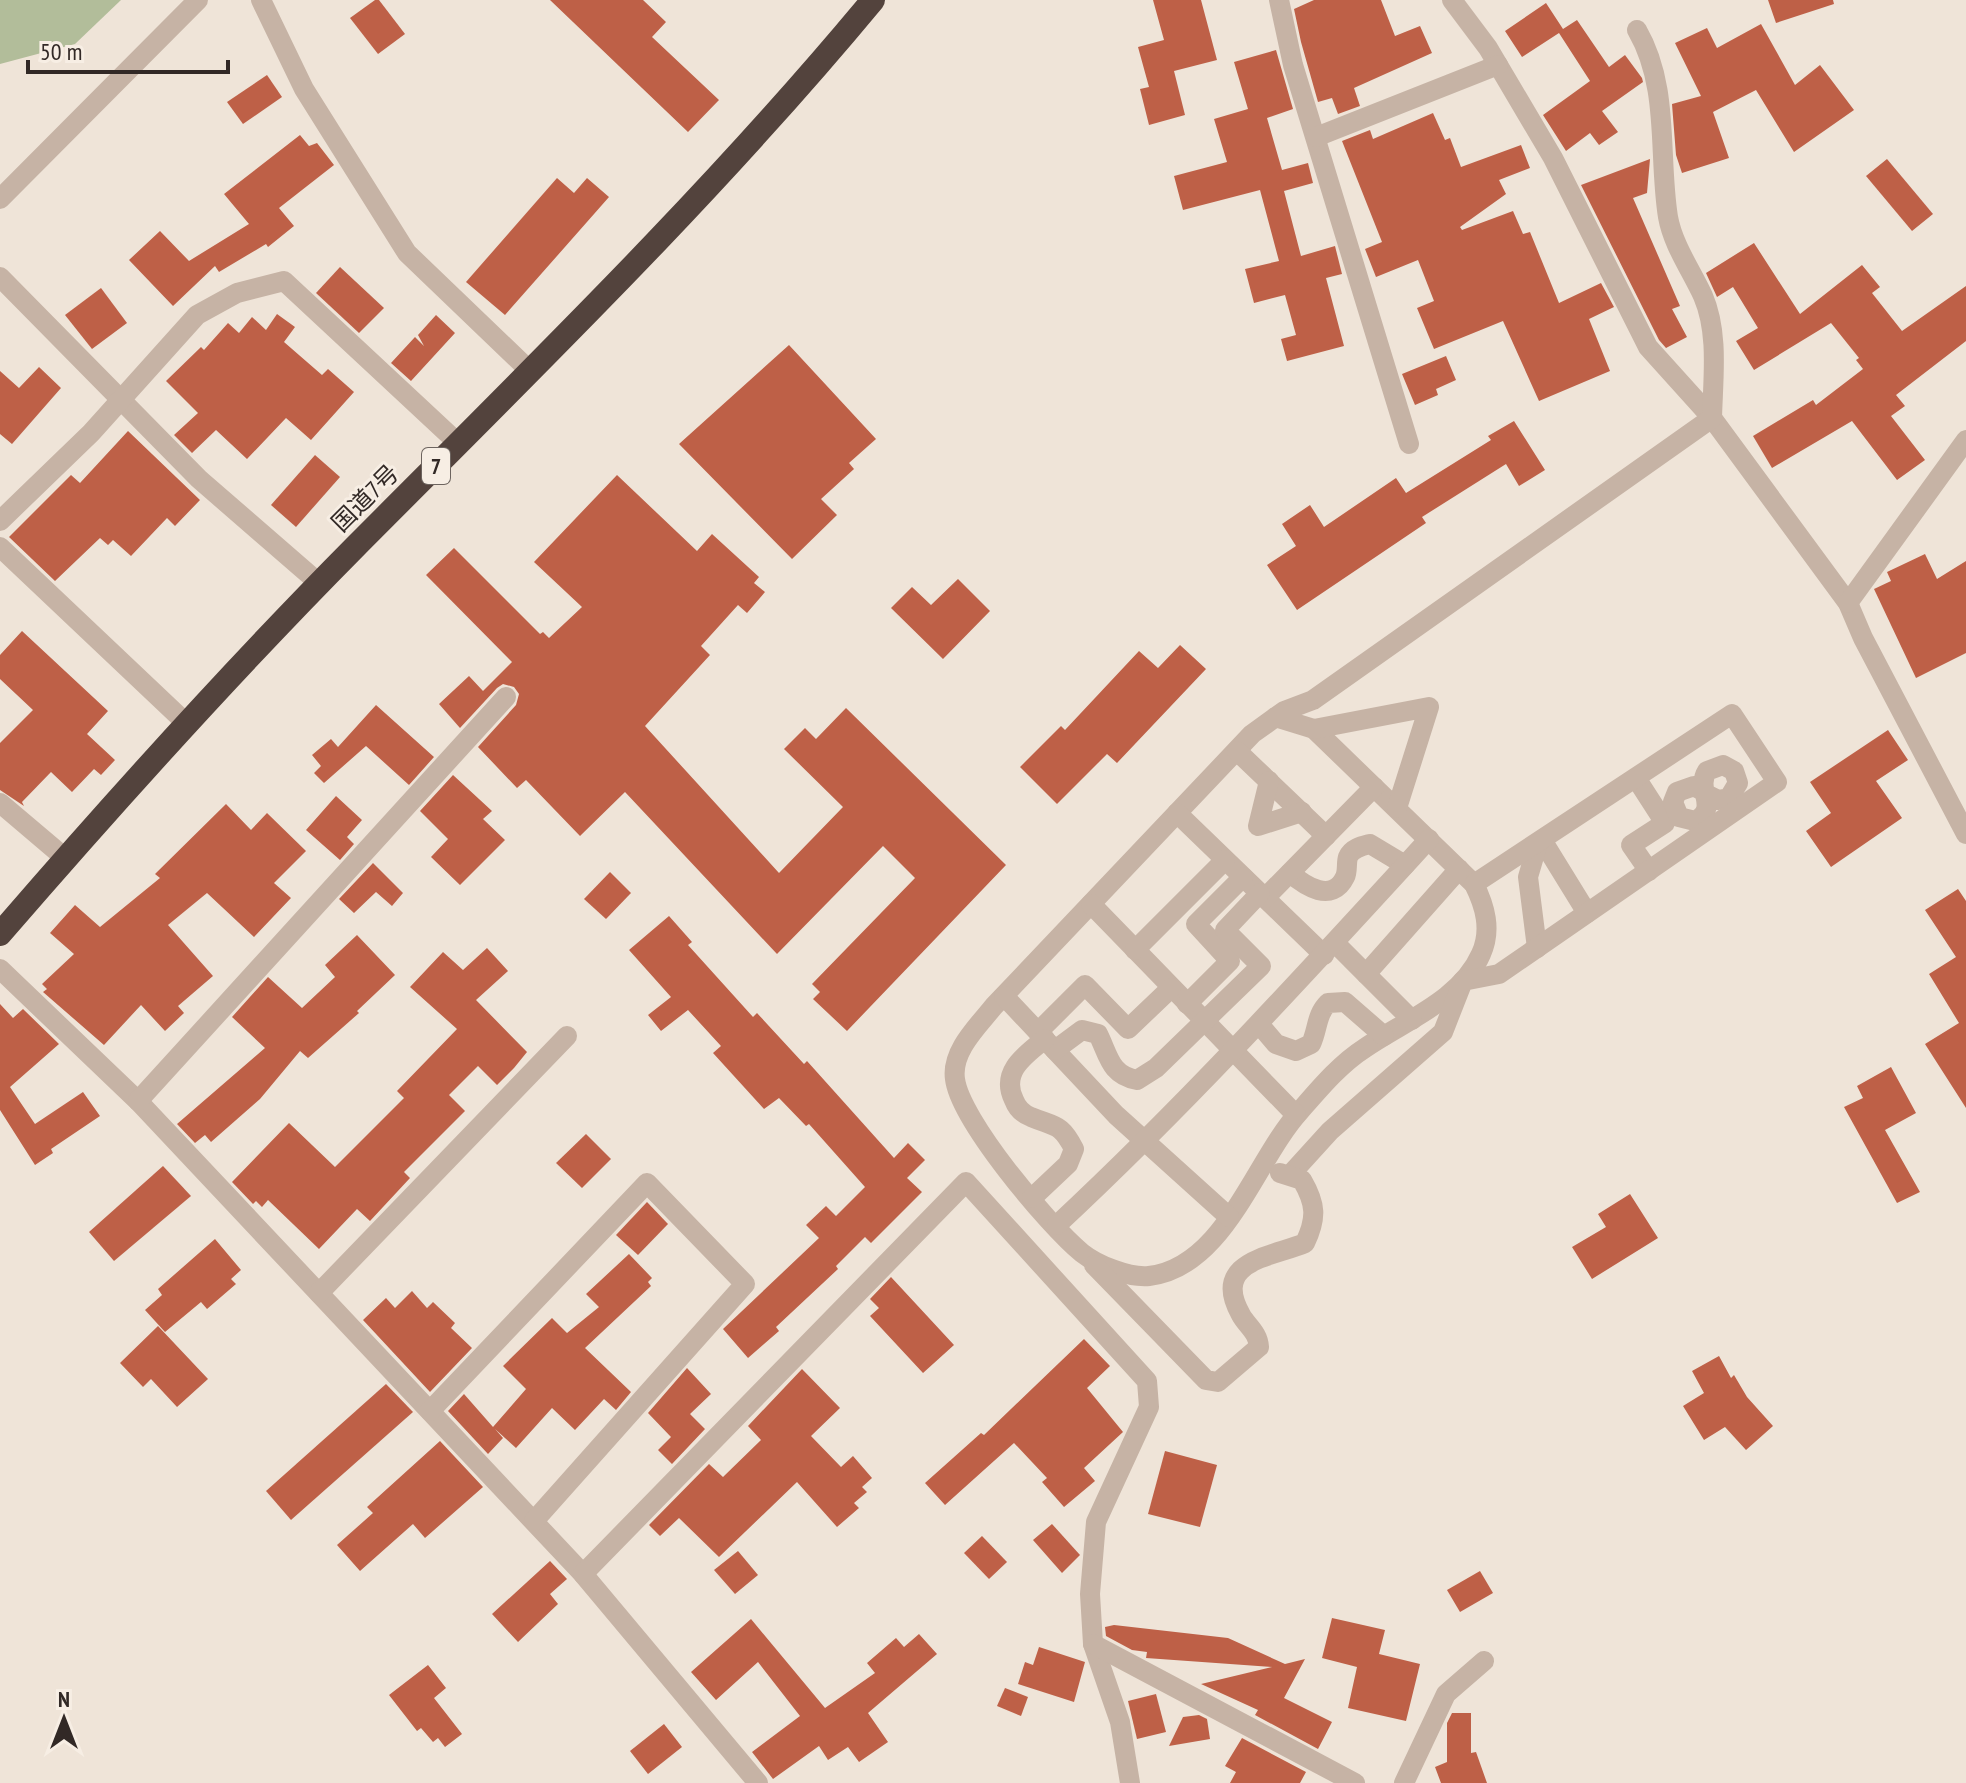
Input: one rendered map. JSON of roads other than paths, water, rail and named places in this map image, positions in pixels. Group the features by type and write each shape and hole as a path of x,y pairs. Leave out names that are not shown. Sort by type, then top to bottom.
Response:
{"highway":[{"name":"国道7号","path":"0,934 187,724 758,132 873,0"}],"street":[{"path":"0,199 198,0"},
{"path":"261,0 304,89 407,253 530,371"},
{"path":"1279,0 1316,137 1409,444"},
{"path":"1452,0 1498,65 1553,158 1648,347 1712,418 1848,603 1863,638 1966,834"},
{"path":"1637,30 1650,52 1658,87 1669,221 1704,298 1714,342 1712,418"},
{"path":"1316,137 1498,65"},
{"path":"0,277 122,397 199,479 320,584"},
{"path":"0,521 46,480 146,375 197,315 237,293 284,281 459,444"},
{"path":"1261,1168 1302,1180 1313,1200 1316,1222 1305,1243 1287,1251 1261,1255 1246,1263 1236,1278 1233,1295 1241,1315 1258,1337 1259,1347 1218,1382 1206,1380 1083,1254 1002,1164 964,1109 954,1076 961,1048 1004,996 1177,813 1275,717 1313,700 1712,418"},
{"path":"1848,603 1966,440"},
{"path":"0,547 187,724"},
{"path":"138,1101 506,697"},
{"path":"1314,729 1429,707 1397,808"},
{"path":"1083,1254 1120,1272 1148,1276 1182,1266 1207,1245 1296,1115 1334,1074 1463,981 1499,974 1777,782 1732,714 1474,884"},
{"path":"1275,717 1314,729 1429,839 1474,884 1483,903 1487,925 1482,953 1463,981 1443,1032 1330,1131 1290,1175"},
{"path":"1237,751 1326,836"},
{"path":"1705,793 1694,786 1682,788 1674,796 1673,807 1683,820 1695,821 1704,815 1708,803 1703,776 1711,767 1723,765 1735,774 1760,756"},
{"path":"1662,760 1682,788"},
{"path":"1636,778 1665,823 1631,845 1649,871"},
{"path":"1269,781 1258,826 1302,812"},
{"path":"1046,1040 1082,1030 1098,1034 1110,1064 1123,1077 1137,1080 1156,1068 1261,966 1225,930 1290,873 1374,787"},
{"path":"0,803 65,858"},
{"path":"1177,813 1263,896 1329,949 1366,974 1412,1020"},
{"path":"1057,1225 1145,1143 1429,839"},
{"path":"1540,841 1587,913"},
{"path":"1537,948 1528,877 1540,841"},
{"path":"1290,873 1307,887 1321,892 1334,889 1345,877 1348,856 1356,848 1370,844 1384,849 1405,865"},
{"path":"1135,950 1225,860"},
{"path":"1366,974 1459,869"},
{"path":"1187,1004 1230,961 1196,924 1243,877"},
{"path":"1091,904 1296,1115"},
{"path":"0,969 138,1101 534,1521 583,1574 758,1783"},
{"path":"1032,1198 1068,1164 1074,1149 1066,1133 1018,1108 1010,1093 1010,1075 1018,1062 1046,1040 1085,985 1128,1029 1171,988"},
{"path":"1004,996 1145,1143 1229,1217"},
{"path":"1259,1024 1276,1044 1296,1051 1311,1044 1319,1012 1328,1003 1345,1002 1384,1036"},
{"path":"319,1293 567,1036"},
{"path":"583,1574 966,1182 1147,1381 1149,1407 1096,1522 1090,1594 1093,1644 1120,1722 1130,1783"},
{"path":"430,1411 647,1183 745,1284 534,1521"},
{"path":"1093,1644 1355,1783"},
{"path":"1404,1783 1446,1694 1484,1661"}]}
